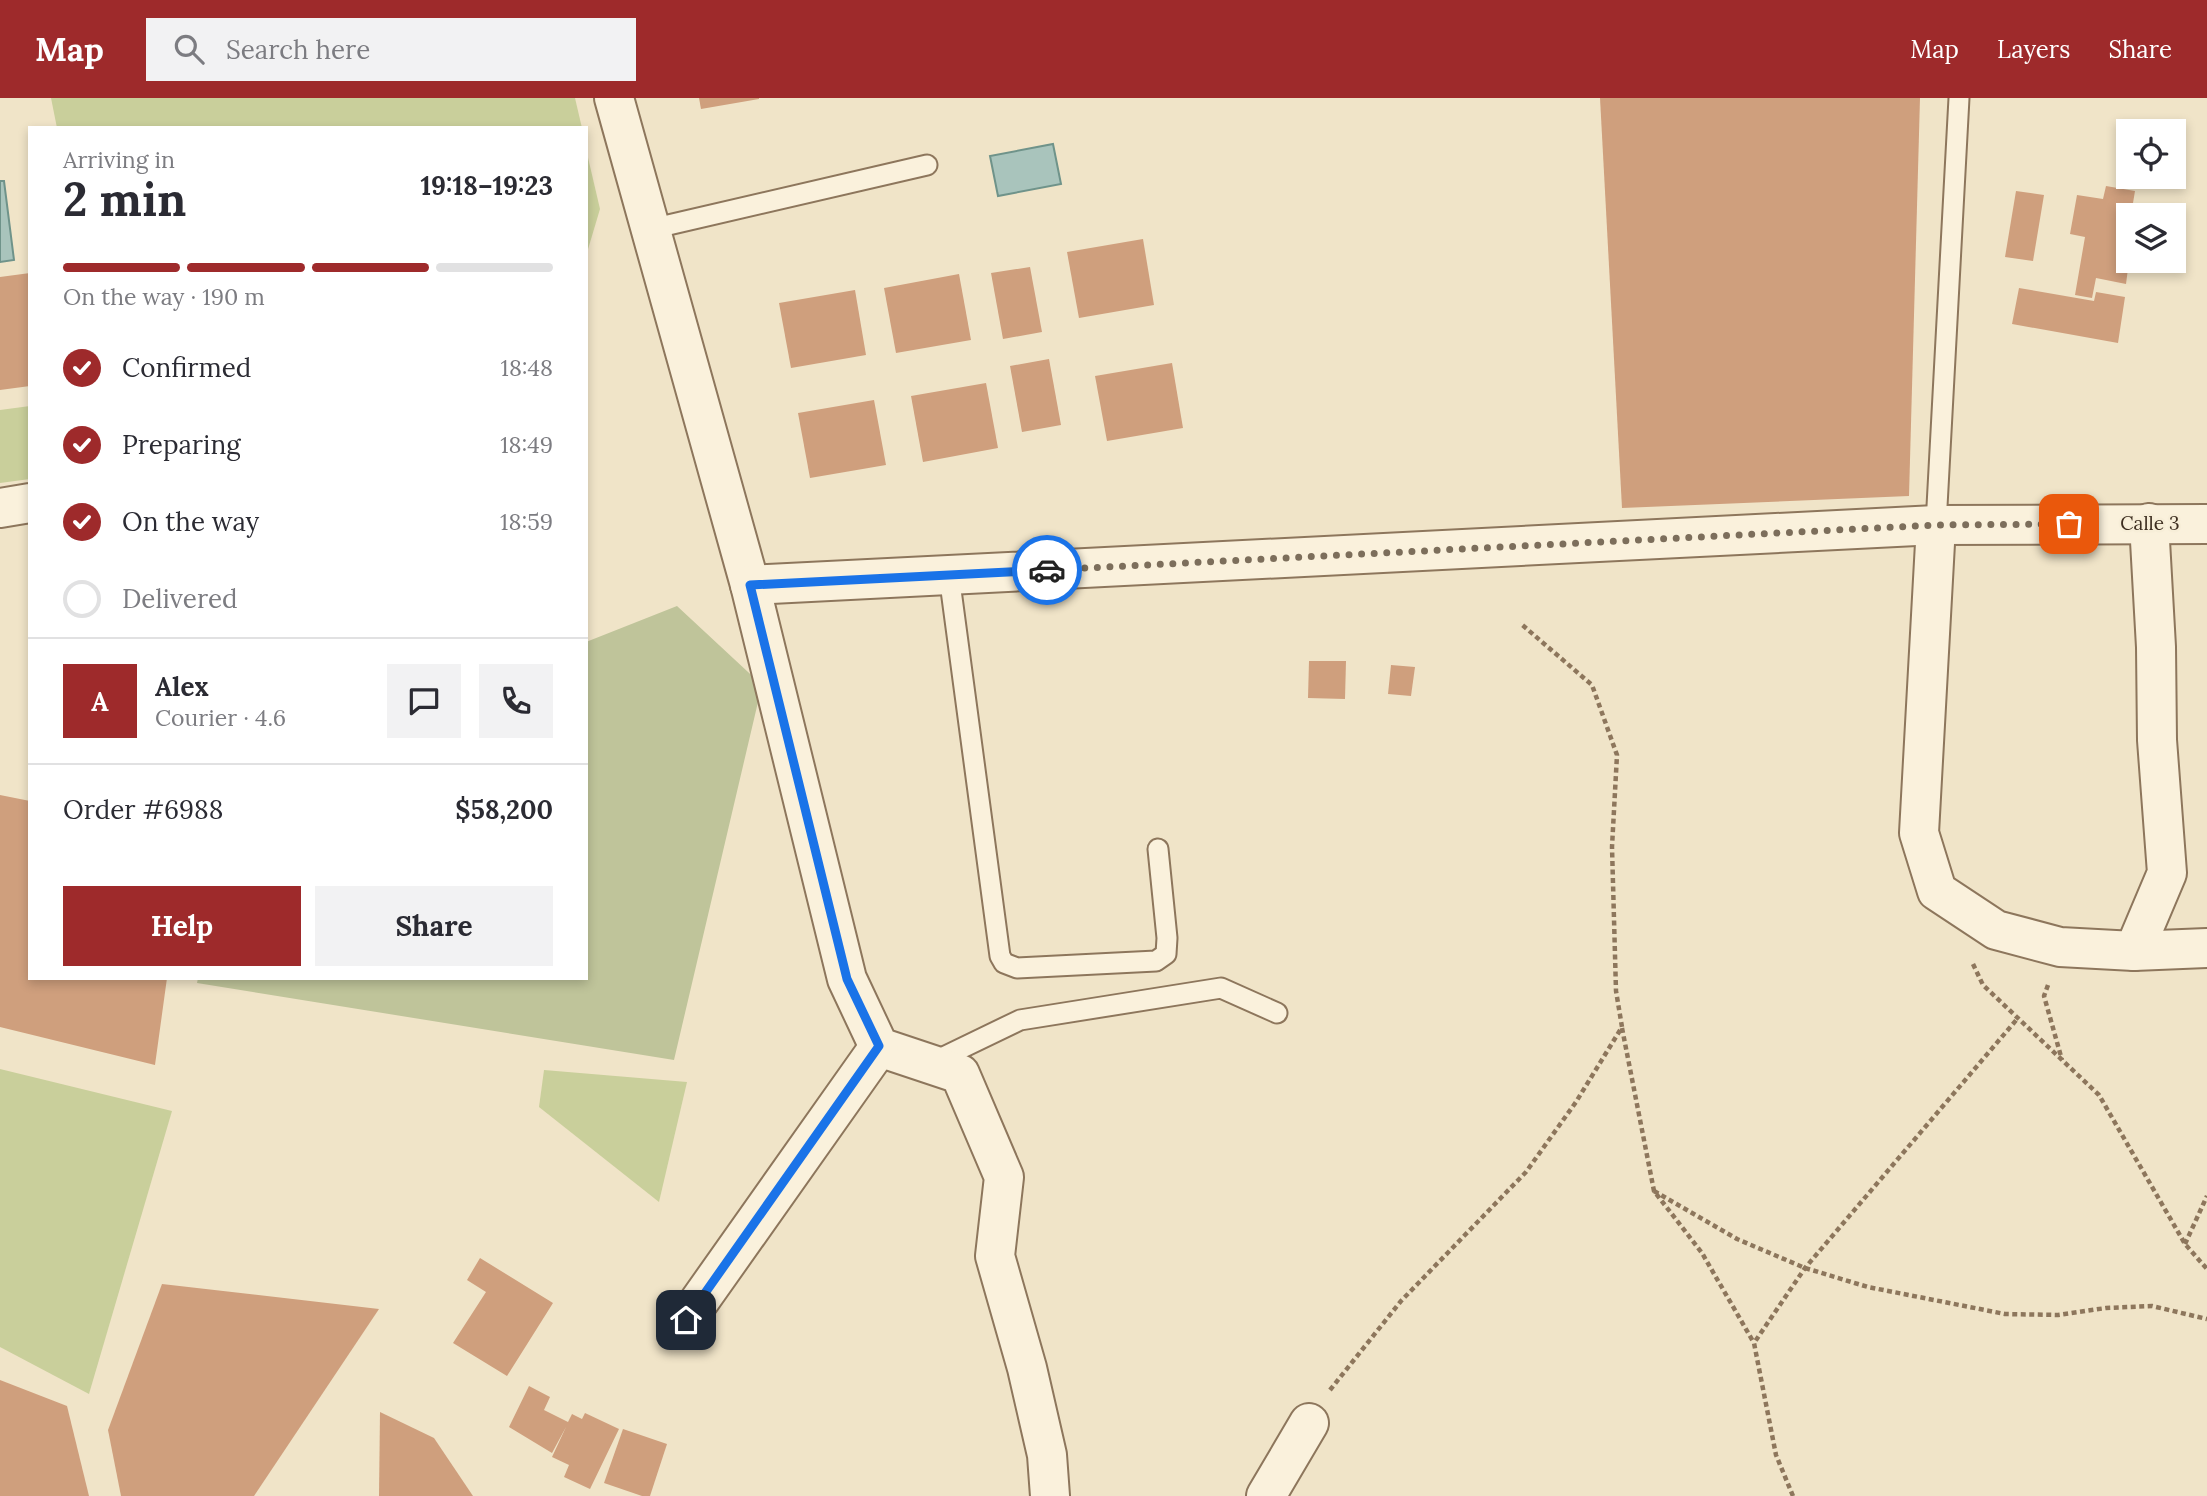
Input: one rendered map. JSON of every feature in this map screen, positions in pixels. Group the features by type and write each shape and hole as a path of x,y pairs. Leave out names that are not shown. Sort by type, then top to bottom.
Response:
{"street":[{"path":"614,98 750,585 847,979 879,1046 960,1074 1004,1177 995,1256 1033,1392 1047,1455 1050,1496"},
{"path":"0,508 28,503"},
{"path":"2134,951 2167,873 2157,740 2156,647 2149,523"},
{"name":"Calle 3","path":"750,585 1936,525 2207,524"},
{"path":"1936,525 1919,832 1937,891 1996,930 2060,947 2134,951 2207,948"},
{"path":"686,1320 879,1046"},
{"path":"1266,1496 1287,1456 1309,1423"}],"lane":[{"path":"1936,525 1959,98"},
{"path":"651,229 927,165"},
{"path":"949,575 1000,956 1004,963 1017,968 1156,961 1166,954 1158,849"},
{"path":"930,1064 1020,1020 1221,988 1277,1013"}],"path":[{"path":"1520,623 1592,685 1617,755 1612,847 1616,991 1654,1191 1702,1253 1754,1343 1776,1455 1793,1496"},
{"path":"2060,947 2044,996 2062,1060"},
{"path":"1972,961 1983,985 2099,1096 2185,1244 2207,1269"},
{"path":"1754,1343 1805,1268 2018,1018"},
{"path":"1309,1423 1335,1382 1401,1301 1526,1172 1576,1102 1622,1027"},
{"path":"1654,1191 1737,1239 1805,1268 1868,1287 2005,1314 2058,1315 2106,1308 2152,1306 2207,1319"},
{"path":"2185,1244 2207,1196"}],"green space":[{"path":"51,98 575,98 582,126 57,126"},
{"path":"588,158 600,209 588,249"},
{"path":"28,406 28,479 0,483 0,410"},
{"path":"677,606 762,685 674,1060 197,983 198,980 588,980 588,641"},
{"path":"0,1069 172,1111 89,1394 0,1347"},
{"path":"544,1070 687,1082 659,1202 539,1107"}],"water":[{"path":"1053,144 1061,184 998,196 990,156"},
{"path":"0,181 4,181 14,260 0,262"}],"building":[{"path":"699,98 759,98 759,99 701,109"},
{"path":"1600,98 1920,98 1909,496 1622,508"},
{"path":"2106,186 2135,191 2133,203 2116,203 2116,273 2127,273 2126,284 2096,278 2092,298 2075,295 2085,237 2070,234 2077,195 2103,199"},
{"path":"2016,191 2044,195 2033,261 2005,257"},
{"path":"1143,239 1154,305 1079,318 1067,252"},
{"path":"1030,267 1042,332 1003,339 991,273"},
{"path":"28,273 28,386 0,390 0,277"},
{"path":"959,274 971,340 896,353 884,288"},
{"path":"2019,288 2094,301 2096,292 2125,297 2118,343 2012,324"},
{"path":"855,290 866,355 791,368 779,303"},
{"path":"1049,359 1061,425 1022,432 1010,366"},
{"path":"1172,363 1183,428 1107,441 1095,376"},
{"path":"986,383 998,448 923,462 911,396"},
{"path":"874,400 886,465 810,478 798,413"},
{"path":"1309,661 1346,661 1345,699 1308,698"},
{"path":"1391,665 1415,667 1411,696 1388,694"},
{"path":"0,795 28,801 28,980 167,980 155,1065 0,1027"},
{"path":"480,1258 553,1303 507,1376 453,1343 486,1292 467,1280"},
{"path":"162,1284 379,1309 254,1496 121,1496 108,1430"},
{"path":"0,1380 67,1406 89,1496 0,1496"},
{"path":"529,1386 550,1397 544,1410 568,1422 572,1414 582,1419 585,1413 619,1429 590,1489 564,1477 569,1465 552,1457 566,1427 552,1453 509,1427"},
{"path":"380,1412 434,1438 473,1496 379,1496"},
{"path":"623,1429 667,1444 650,1496 642,1496 604,1483"}],"way so far":[{"path":"1047,570 1936,525 2069,524"}],"route":[{"path":"686,1320 879,1046 847,979 750,585 1047,570"}]}
